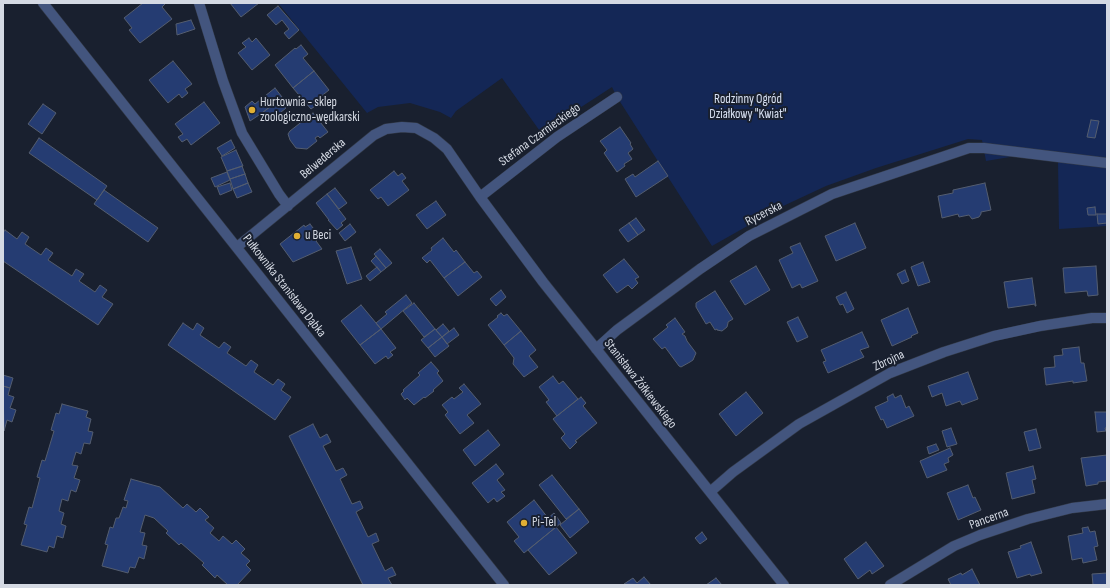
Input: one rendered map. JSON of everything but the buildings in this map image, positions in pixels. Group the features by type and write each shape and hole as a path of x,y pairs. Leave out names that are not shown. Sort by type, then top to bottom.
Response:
{"street":[{"name":"Pułkownika Stanisława Dąbka","path":"43,3 504,585"},
{"path":"199,3 223,81 242,133 279,194 288,206"},
{"name":"Stefana Czarnieckiego","path":"480,197 557,137 617,97"},
{"name":"Belwederska","path":"237,247 374,135 386,129 402,127 416,128 434,138 447,149 480,197"},
{"name":"Rycerska","path":"596,349 624,325 700,269 749,236 832,194 970,148 984,148 1107,163"},
{"name":"Stanisława Żółkiewskiego","path":"480,197 543,282 784,585"},
{"name":"Zbrojna","path":"710,492 733,472 799,424 890,373 944,352 994,336 1092,318 1107,318"},
{"name":"Pancerna","path":"890,585 954,546 980,535 1028,519 1072,508 1107,504"}],"green space":[{"name":"Rodzinny Ogród Działkowy \"Kwiat\"","path":"278,3 1107,3 1107,226 1059,229 1058,161 1022,155 986,161 982,140 968,139 876,168 826,186 781,207 712,246 612,87 542,134 502,78 456,111 451,118 440,112 410,103 378,107 367,113"}],"place":[{"name":"Hurtownia - sklep zoologiczno-wędkarski","path":"252,110"},
{"name":"u Beci","path":"297,236"},
{"name":"Pi-Tel","path":"524,523"}]}
